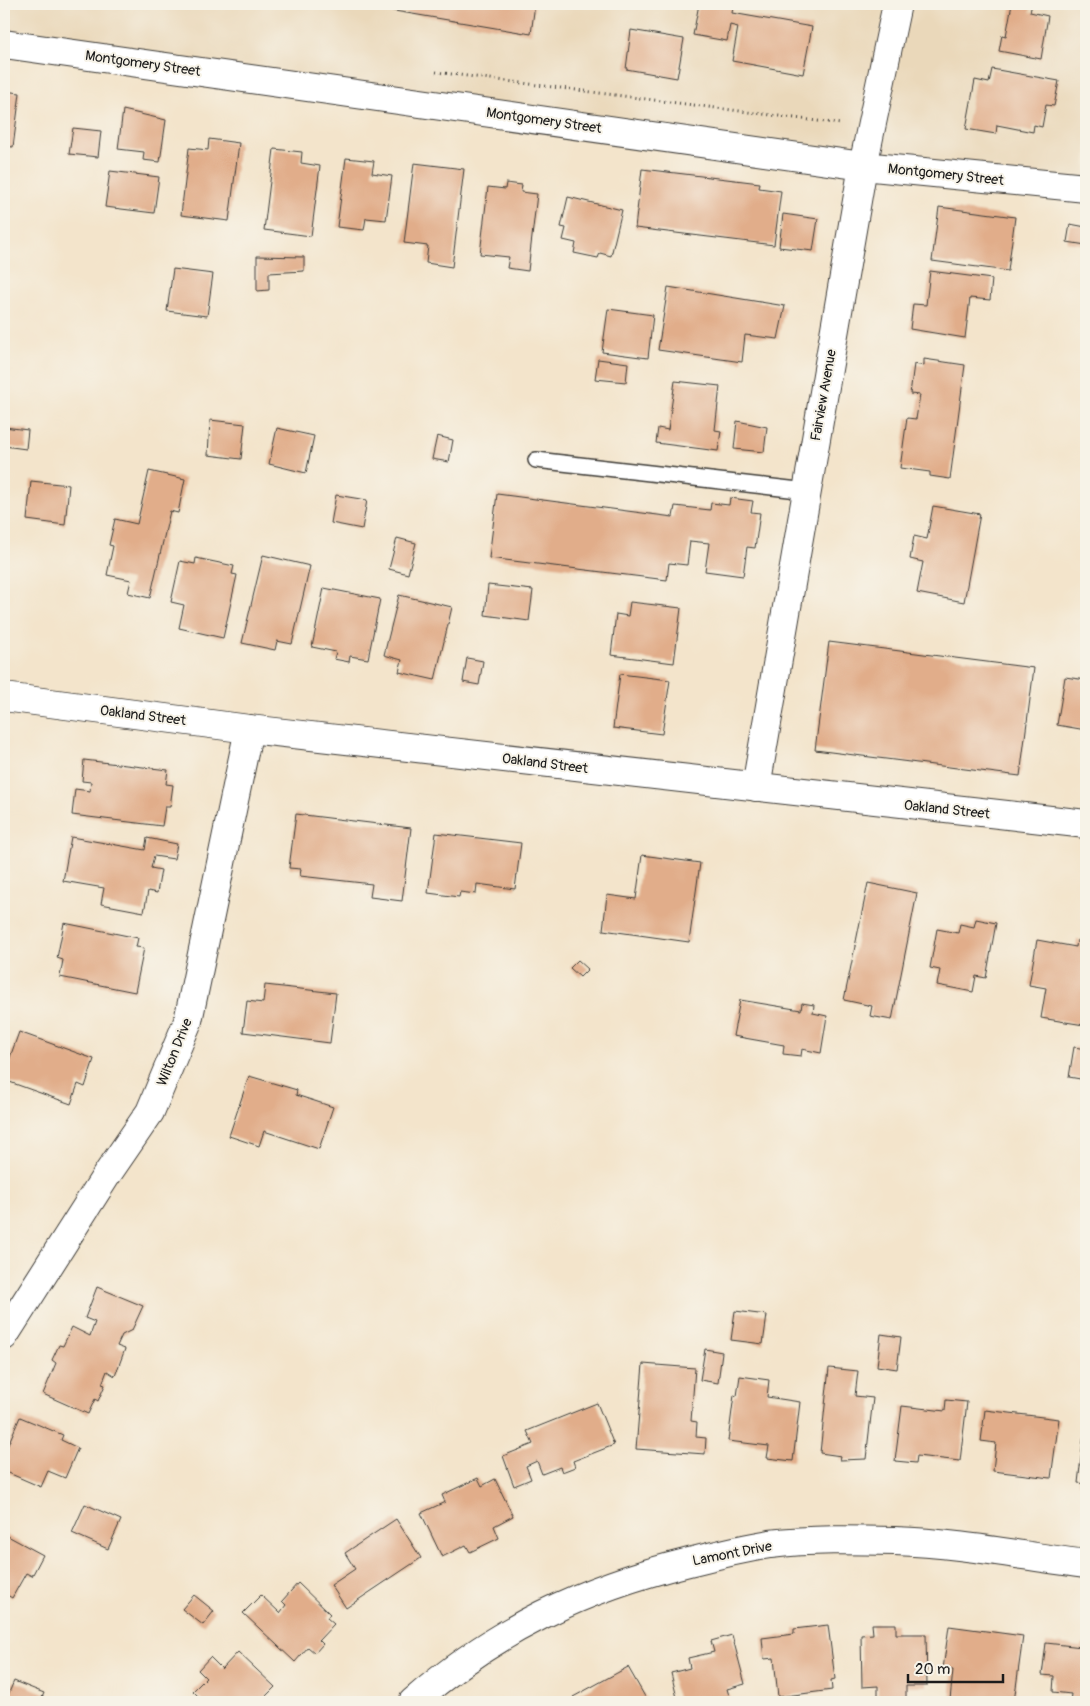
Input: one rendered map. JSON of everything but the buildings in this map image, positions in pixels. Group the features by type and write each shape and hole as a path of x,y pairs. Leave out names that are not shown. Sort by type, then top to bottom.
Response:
{"street":[{"name":"Fairview Avenue","path":"756,788 863,166 897,4"},
{"name":"Montgomery Street","path":"4,44 863,166 1086,188"},
{"name":"Oakland Street","path":"4,697 249,729 1086,824"},
{"name":"Wilton Drive","path":"4,1336 106,1176 150,1112 188,1021 249,729"},
{"name":"Lamont Drive","path":"413,1702 480,1649 529,1620 597,1589 659,1569 727,1552 770,1544 809,1541 897,1541 960,1547 1086,1564"}],"lane":[{"path":"536,460 807,491"}],"shaded area":[{"path":"4,4 1086,4 1086,188 4,43"}]}
